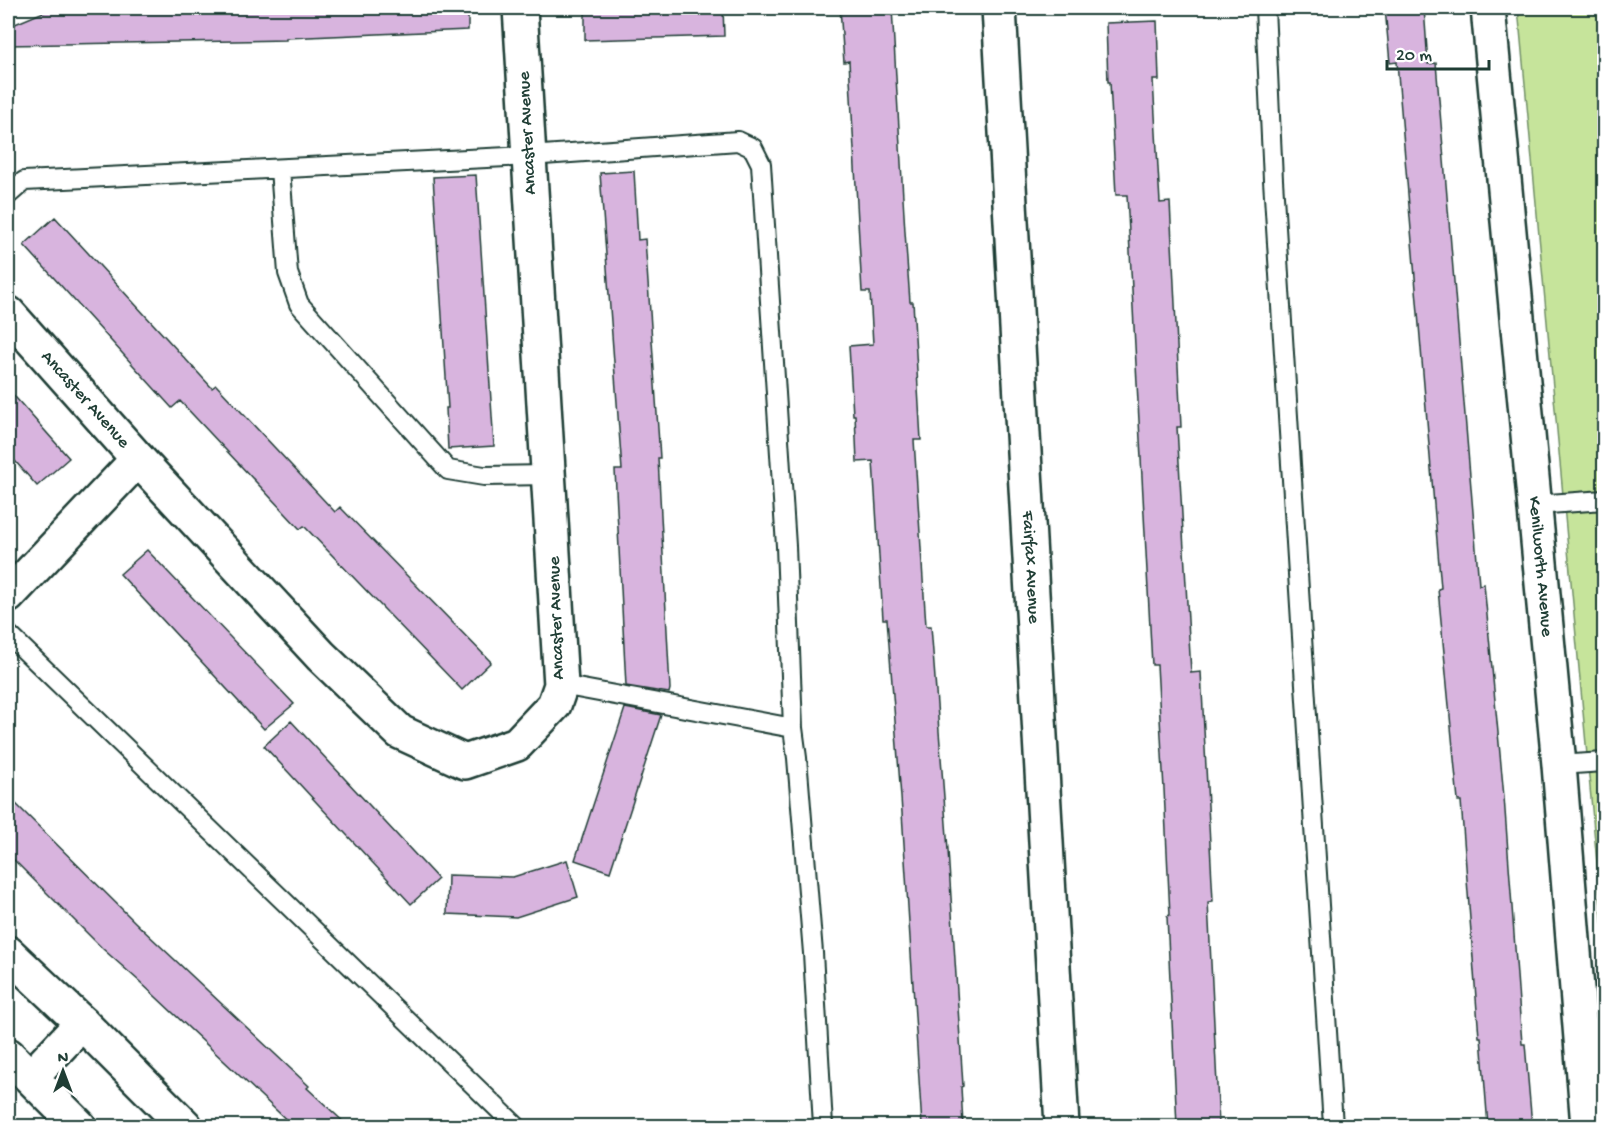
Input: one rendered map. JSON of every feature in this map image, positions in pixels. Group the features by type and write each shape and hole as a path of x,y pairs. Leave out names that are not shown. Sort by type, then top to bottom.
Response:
{"street":[{"name":"Ancaster Avenue","path":"8,313 138,459 321,656 400,732 465,762 517,744 554,705 561,685 520,8"},
{"name":"Fairfax Avenue","path":"999,8 1062,1126"},
{"name":"Kenilworth Avenue","path":"1488,8 1559,765 1588,1126"},
{"name":"Ancaster Avenue","path":"8,596 138,459"},
{"path":"8,953 185,1126"},
{"path":"31,1077 82,1023"},
{"path":"8,1055 79,1126"}],"lane":[{"path":"1265,8 1273,180 1333,1126"},
{"path":"8,195 24,181 529,156 738,141 753,148 761,164 786,546 793,728 813,953 823,1126"},
{"path":"280,169 288,273 299,304 448,470 484,476 549,475"},
{"path":"1535,506 1605,500"},
{"path":"8,634 516,1126"},
{"path":"561,685 793,728"},
{"path":"1559,765 1605,762"}],"green space":[{"path":"1518,8 1604,8 1604,939"}],"building":[{"path":"53,8 468,8 468,30 286,38 286,40 8,45 8,27"},
{"path":"585,8 723,8 724,36 585,40"},
{"path":"840,8 892,8 905,232 910,302 913,302 921,440 914,440 926,626 931,626 948,850 963,1086 961,1087 963,1126 922,1126 901,797 887,619 883,619 873,461 857,462 855,415 853,415 849,346 873,344 870,292 862,292 849,61 844,62"},
{"path":"1385,8 1424,8 1428,64 1436,63 1479,585 1484,584 1504,797 1522,1044 1525,1044 1532,1126 1488,1126 1461,801 1458,801 1438,589 1441,588 1397,62 1390,63"},
{"path":"1157,21 1159,80 1153,80 1160,203 1170,202 1181,427 1177,427 1191,673 1201,672 1213,901 1208,902 1219,1126 1177,1126 1167,916 1170,915 1164,789 1157,665 1152,665 1127,195 1116,195 1110,82 1108,82 1106,23"},
{"path":"634,171 638,240 645,239 660,458 658,458 669,693 626,686 615,470 622,470 600,173"},
{"path":"476,175 494,446 448,449 446,408 448,408 433,177"},
{"path":"55,217 212,388 216,385 335,512 340,507 491,662 462,690 304,526 300,529 180,401 172,408 24,245"},
{"path":"8,389 69,458 37,486 8,453"},
{"path":"147,550 294,704 264,729 120,574"},
{"path":"625,708 661,715 610,872 575,860"},
{"path":"291,721 438,879 411,904 264,746"},
{"path":"8,796 140,927 309,1086 307,1088 348,1126 293,1126 103,949 8,854"},
{"path":"567,860 578,897 516,917 447,914 448,875 513,877"}]}
